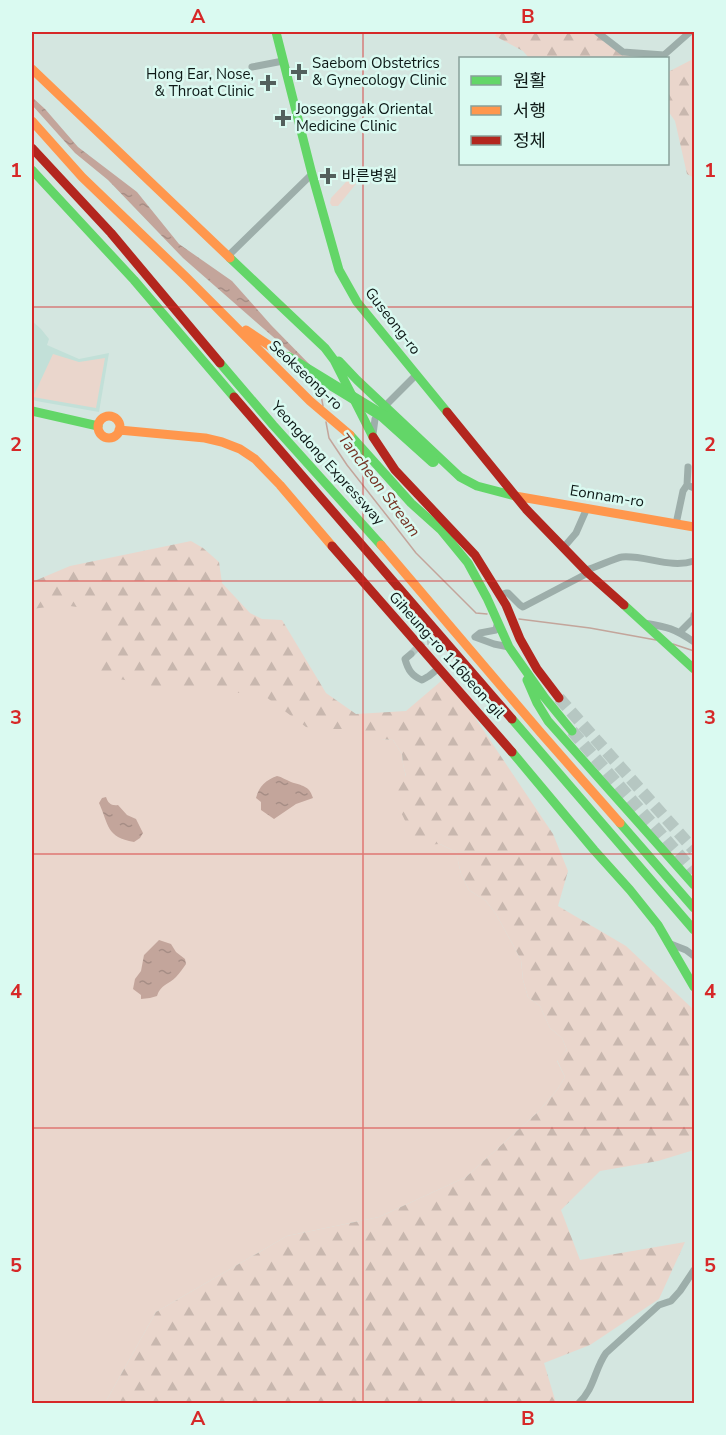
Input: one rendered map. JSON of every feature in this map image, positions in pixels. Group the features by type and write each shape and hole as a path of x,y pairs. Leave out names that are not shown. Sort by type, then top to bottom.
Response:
{"main road":[{"name":"Guseong-ro","path":"276,32 339,270 357,302 526,509 587,572 694,669"},
{"name":"Seokseong-ro","path":"32,69 325,348 334,360 373,437 395,470 475,555 503,600 520,639 537,669 559,698"},
{"name":"Seokseong-ro","path":"32,122 82,177 310,401 351,436 411,503 441,531 468,563 520,664 572,731"},
{"name":"Yeongdong Expressway","path":"32,148 111,233 273,424 365,526 694,908"},
{"name":"Yeongdong Expressway","path":"32,170 168,319 694,930"},
{"path":"187,278 209,294 231,317 253,335 383,416 451,478 468,489 486,494 515,496"},
{"path":"325,348 460,477 477,486 515,496"},
{"path":"351,436 362,432 357,405"},
{"name":"Giheung-ro 116beon-gil","path":"32,411 99,426 104,418 114,417 119,423 119,430 205,438 240,449 255,459 280,484 630,890 658,926 694,987"},
{"name":"Eonnam-ro","path":"515,496 694,527"},
{"path":"520,664 537,703 548,720 694,885"}],"street":[{"path":"597,32 623,52 664,55 690,32"},
{"path":"252,67 283,61"},
{"path":"228,256 312,174"},
{"path":"373,437 375,419 416,375"},
{"path":"676,524 683,491 691,487 688,467"},
{"path":"564,547 576,533 587,508"},
{"path":"503,600 508,593 523,607 587,572 621,557 671,563 694,561"},
{"path":"680,632 694,618 694,615"},
{"path":"644,623 672,628 694,642"},
{"path":"497,625 496,630 480,633 475,637 494,644 508,644"},
{"path":"411,654 405,659 411,673 416,677 422,680 438,668"},
{"path":"668,942 694,956"},
{"path":"681,964 680,959 684,952 694,956"},
{"path":"578,1404 586,1396 606,1353 659,1305 671,1301 694,1270"}],"shaded area":[{"path":"32,321 49,339 47,345 79,359 109,353 99,412 32,399"}],"green space":[{"path":"498,32 596,32 632,57 528,57 523,51 495,36"},
{"path":"694,60 694,178 687,174 675,121 669,112 669,71"},
{"path":"358,169 364,174 338,206 332,206 331,198"},
{"path":"53,354 79,362 105,358 96,408 33,397"},
{"path":"191,541 219,562 222,583 250,613 262,619 282,620 326,693 356,714 406,711 447,676 553,834 568,871 558,906 626,946 694,1010 694,1150 658,1161 600,1171 561,1210 580,1260 685,1242 659,1299 590,1345 544,1363 556,1403 105,1403 156,1312 287,1236 379,1217 466,1177 538,1112 565,1077 557,1060 567,1050 562,1038 550,1028 540,1006 528,997 521,960 496,914 486,901 469,890 461,874 456,852 440,844 424,845 411,833 397,804 396,787 406,776 402,754 393,740 343,729 306,727 262,694 195,688 169,690 103,676 96,671 97,648 103,629 91,609 63,605 32,609 32,582 70,566"},
{"path":"64,588 305,696 381,739 393,740 402,754 406,777 440,844 456,852 461,874 469,890 486,901 496,914 521,960 528,997 540,1006 550,1028 562,1038 567,1050 557,1061 565,1077 557,1090 538,1112 466,1177 379,1217 287,1236 156,1312 105,1403 32,1403 32,592"}],"water":[{"path":"32,97 78,147 137,192 179,244 232,281 318,373 311,370 183,258 108,180 75,153 32,105"},
{"path":"277,776 305,787 313,798 296,804 274,819 261,810 261,802 256,798 264,784"},
{"path":"106,797 110,804 118,805 127,815 136,819 143,833 140,838 134,842 113,833 99,803 102,798"},
{"path":"159,940 171,944 176,952 185,959 186,964 176,977 160,989 157,996 141,999 141,995 133,989 135,979 141,971 144,955"}],"waterway":[{"name":"Tancheon Stream","path":"319,384 323,406"},
{"name":"Tancheon Stream","path":"326,422 329,438 347,465 416,553 476,613 487,614"},
{"name":"Tancheon Stream","path":"519,619 590,628 656,640"},
{"name":"Tancheon Stream","path":"673,644 694,651"}],"tunnel":[{"path":"411,654 423,642 445,640"},
{"path":"559,698 694,850"},
{"path":"572,731 694,872"}],"traffic: fast":[{"path":"276,32 339,270 357,302 447,412"},
{"path":"32,170 134,280 234,397"},
{"path":"230,258 325,348 334,360 373,437"},
{"path":"288,358 383,416 433,461"},
{"path":"339,361 460,477 477,486 515,496"},
{"path":"220,363 381,545"},
{"path":"32,411 98,426"},
{"path":"350,435 411,503 441,530 468,563 509,647 545,698 572,731"},
{"path":"624,605 694,669"},
{"path":"527,680 548,721 694,885"},
{"path":"512,719 694,930"},
{"path":"512,752 658,925 694,987"},
{"path":"620,823 694,908"}],"traffic: slow":[{"path":"32,69 230,258"},
{"path":"32,121 82,177 310,401 350,435"},
{"path":"246,330 288,358"},
{"path":"109,416 119,423 120,427 113,437 109,438 99,431 98,427 105,417 109,416"},
{"path":"119,430 205,438 240,449 255,459 280,485 332,546"},
{"path":"515,496 694,527"},
{"path":"381,545 620,823"}],"traffic: jam":[{"path":"32,148 111,233 220,363"},
{"path":"234,397 512,719"},
{"path":"447,412 526,509 588,573 624,605"},
{"path":"373,437 395,470 475,555 506,605 520,639 537,669 559,698"},
{"path":"332,546 512,752"}],"place":[{"name":"Saebom Obstetrics & Gynecology Clinic","path":"299,72"},
{"name":"Hong Ear, Nose, & Throat Clinic","path":"268,83"},
{"name":"Joseonggak Oriental Medicine Clinic","path":"283,118"},
{"name":"바른병원","path":"328,176"}]}
